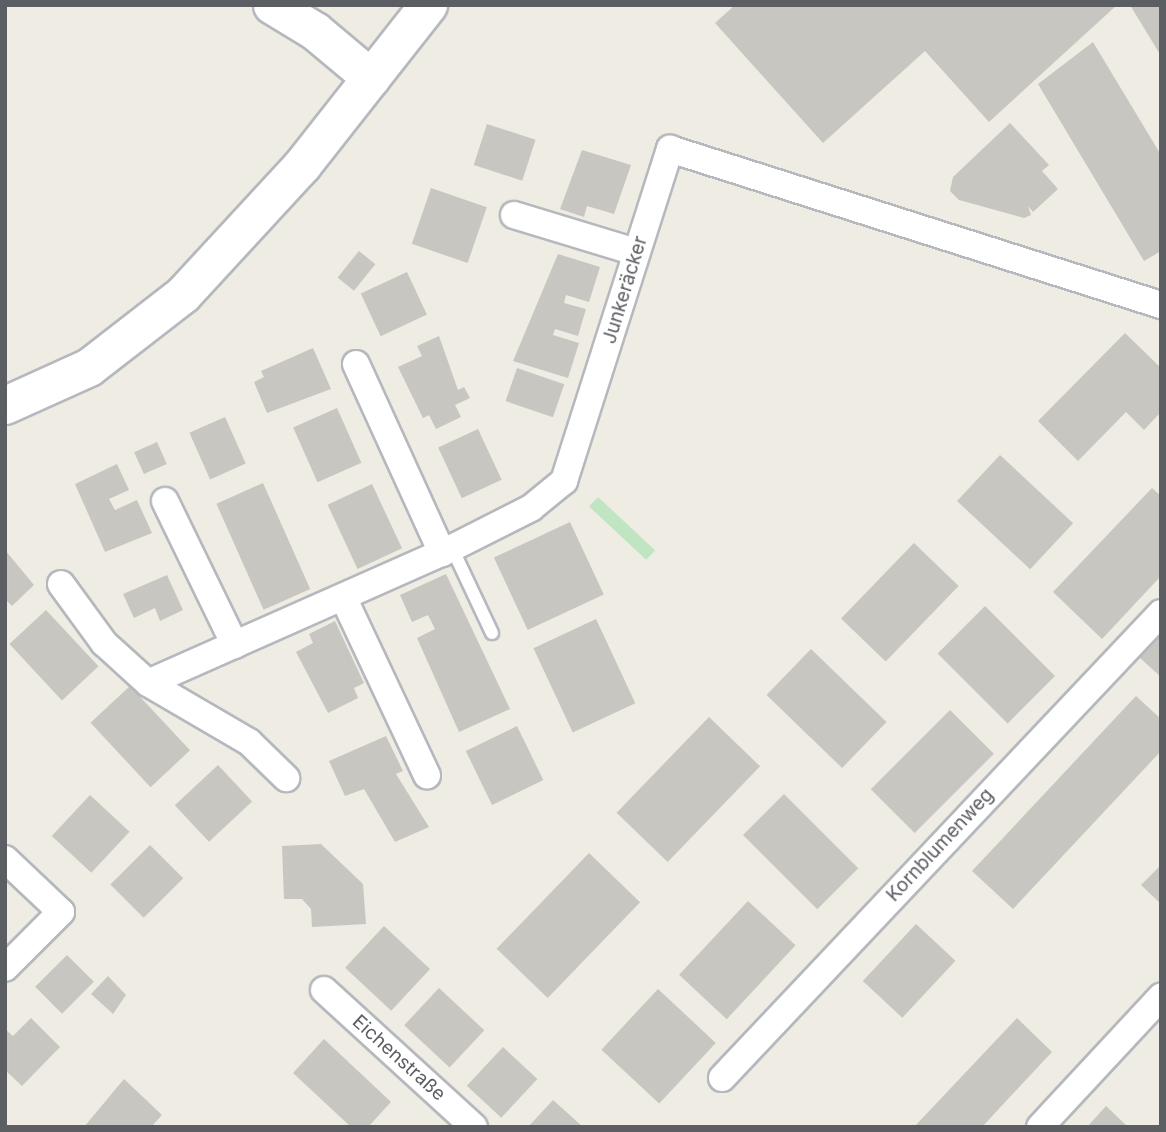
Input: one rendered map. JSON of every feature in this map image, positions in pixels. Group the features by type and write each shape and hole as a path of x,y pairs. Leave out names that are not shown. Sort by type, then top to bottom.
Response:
{"main road":[{"path":"272,5 316,31 371,78"},
{"path":"5,405 89,367 174,302 245,230 428,5"}],"street":[{"name":"Junkeräcker","path":"148,683 344,599 447,551 531,508 564,481 670,149 1161,304"},
{"path":"514,215 636,251"},
{"path":"356,364 447,551"},
{"path":"165,501 235,645"},
{"path":"61,584 104,643 148,683 249,742 286,778"},
{"path":"344,599 427,775"},
{"name":"Kornblumenweg","path":"722,1078 1161,613"},
{"path":"5,859 61,912 5,968"},
{"name":"Eichenstraße","path":"324,989 474,1127"},
{"path":"1040,1127 1161,997"}],"lane":[{"path":"447,551 492,633"}],"green space":[{"path":"598,497 655,550 646,560 589,507"}],"building":[{"path":"735,5 1117,5 989,122 925,51 823,143 715,23"},
{"path":"1130,5 1161,5 1161,56"},
{"path":"1093,42 1161,155 1161,251 1144,261 1038,84"},
{"path":"1010,123 1049,165 1042,171 1058,189 1033,212 1028,206 1031,215 1024,218 959,200 950,191 953,177"},
{"path":"487,124 536,140 522,181 474,165"},
{"path":"582,150 631,165 614,214 587,206 584,217 560,209"},
{"path":"431,188 487,207 468,263 412,244"},
{"path":"359,251 375,264 354,291 338,277"},
{"path":"558,254 600,267 589,302 566,295 564,303 586,309 578,336 555,329 553,335 579,343 568,378 513,361"},
{"path":"407,272 427,315 381,336 361,294"},
{"path":"1125,333 1161,368 1161,412 1144,430 1126,412 1078,461 1038,421"},
{"path":"439,336 458,390 464,387 470,398 455,405 461,417 436,429 429,415 423,418 398,367 422,356 417,346"},
{"path":"313,348 331,389 267,413 254,382 264,377 261,371"},
{"path":"517,368 564,384 553,417 506,401"},
{"path":"337,408 361,463 318,482 293,428"},
{"path":"225,417 246,464 210,479 189,433"},
{"path":"478,429 502,480 462,498 438,448"},
{"path":"157,442 167,464 144,474 134,452"},
{"path":"1000,455 1073,523 1030,569 957,501"},
{"path":"117,464 129,490 109,499 115,510 137,500 152,533 105,552 75,484"},
{"path":"263,483 310,589 264,610 216,504"},
{"path":"372,484 402,548 358,569 328,505"},
{"path":"1152,488 1161,496 1161,576 1102,639 1053,592"},
{"path":"570,522 604,595 528,630 494,557"},
{"path":"914,543 959,586 886,662 841,619"},
{"path":"5,550 34,585 12,606 5,599"},
{"path":"446,574 510,709 459,732 417,638 435,629 428,615 412,622 400,595"},
{"path":"167,575 183,610 160,621 155,608 134,618 123,594"},
{"path":"985,606 1055,676 1008,723 938,653"},
{"path":"46,610 99,666 62,700 9,644"},
{"path":"596,619 635,703 573,732 533,648"},
{"path":"335,621 364,683 354,688 358,698 328,713 296,652 313,643 309,634"},
{"path":"1161,633 1161,677 1139,657"},
{"path":"811,649 887,722 842,768 767,695"},
{"path":"130,686 190,750 151,787 91,723"},
{"path":"1136,696 1161,719 1161,751 1013,909 972,871"},
{"path":"950,710 994,754 915,833 871,789"},
{"path":"709,717 760,766 668,862 617,813"},
{"path":"517,726 543,780 492,805 466,751"},
{"path":"386,736 403,771 396,774 429,827 395,842 364,789 345,796 329,761"},
{"path":"218,765 252,802 209,842 175,805"},
{"path":"784,794 858,868 817,909 743,835"},
{"path":"90,795 129,832 91,873 52,836"},
{"path":"321,844 363,884 366,924 312,927 311,909 302,899 284,899 282,846"},
{"path":"150,845 183,878 144,918 110,885"},
{"path":"589,853 640,902 548,998 497,949"},
{"path":"1161,865 1161,904 1141,885"},
{"path":"748,901 796,945 727,1019 679,975"},
{"path":"916,924 955,961 902,1018 863,981"},
{"path":"384,926 430,969 391,1011 345,968"},
{"path":"67,955 94,982 62,1014 35,987"},
{"path":"108,976 126,995 113,1014 91,994"},
{"path":"439,988 484,1030 450,1068 404,1025"},
{"path":"658,989 716,1043 659,1104 601,1050"},
{"path":"31,1018 60,1047 22,1086 5,1070 5,1029 13,1036"},
{"path":"1017,1018 1052,1052 982,1127 914,1127"},
{"path":"324,1039 391,1102 368,1127 351,1127 293,1073"},
{"path":"503,1047 537,1079 501,1118 467,1086"},
{"path":"124,1079 162,1115 151,1127 84,1127"},
{"path":"553,1100 583,1127 528,1127"},
{"path":"1106,1106 1128,1127 1087,1127"}]}
